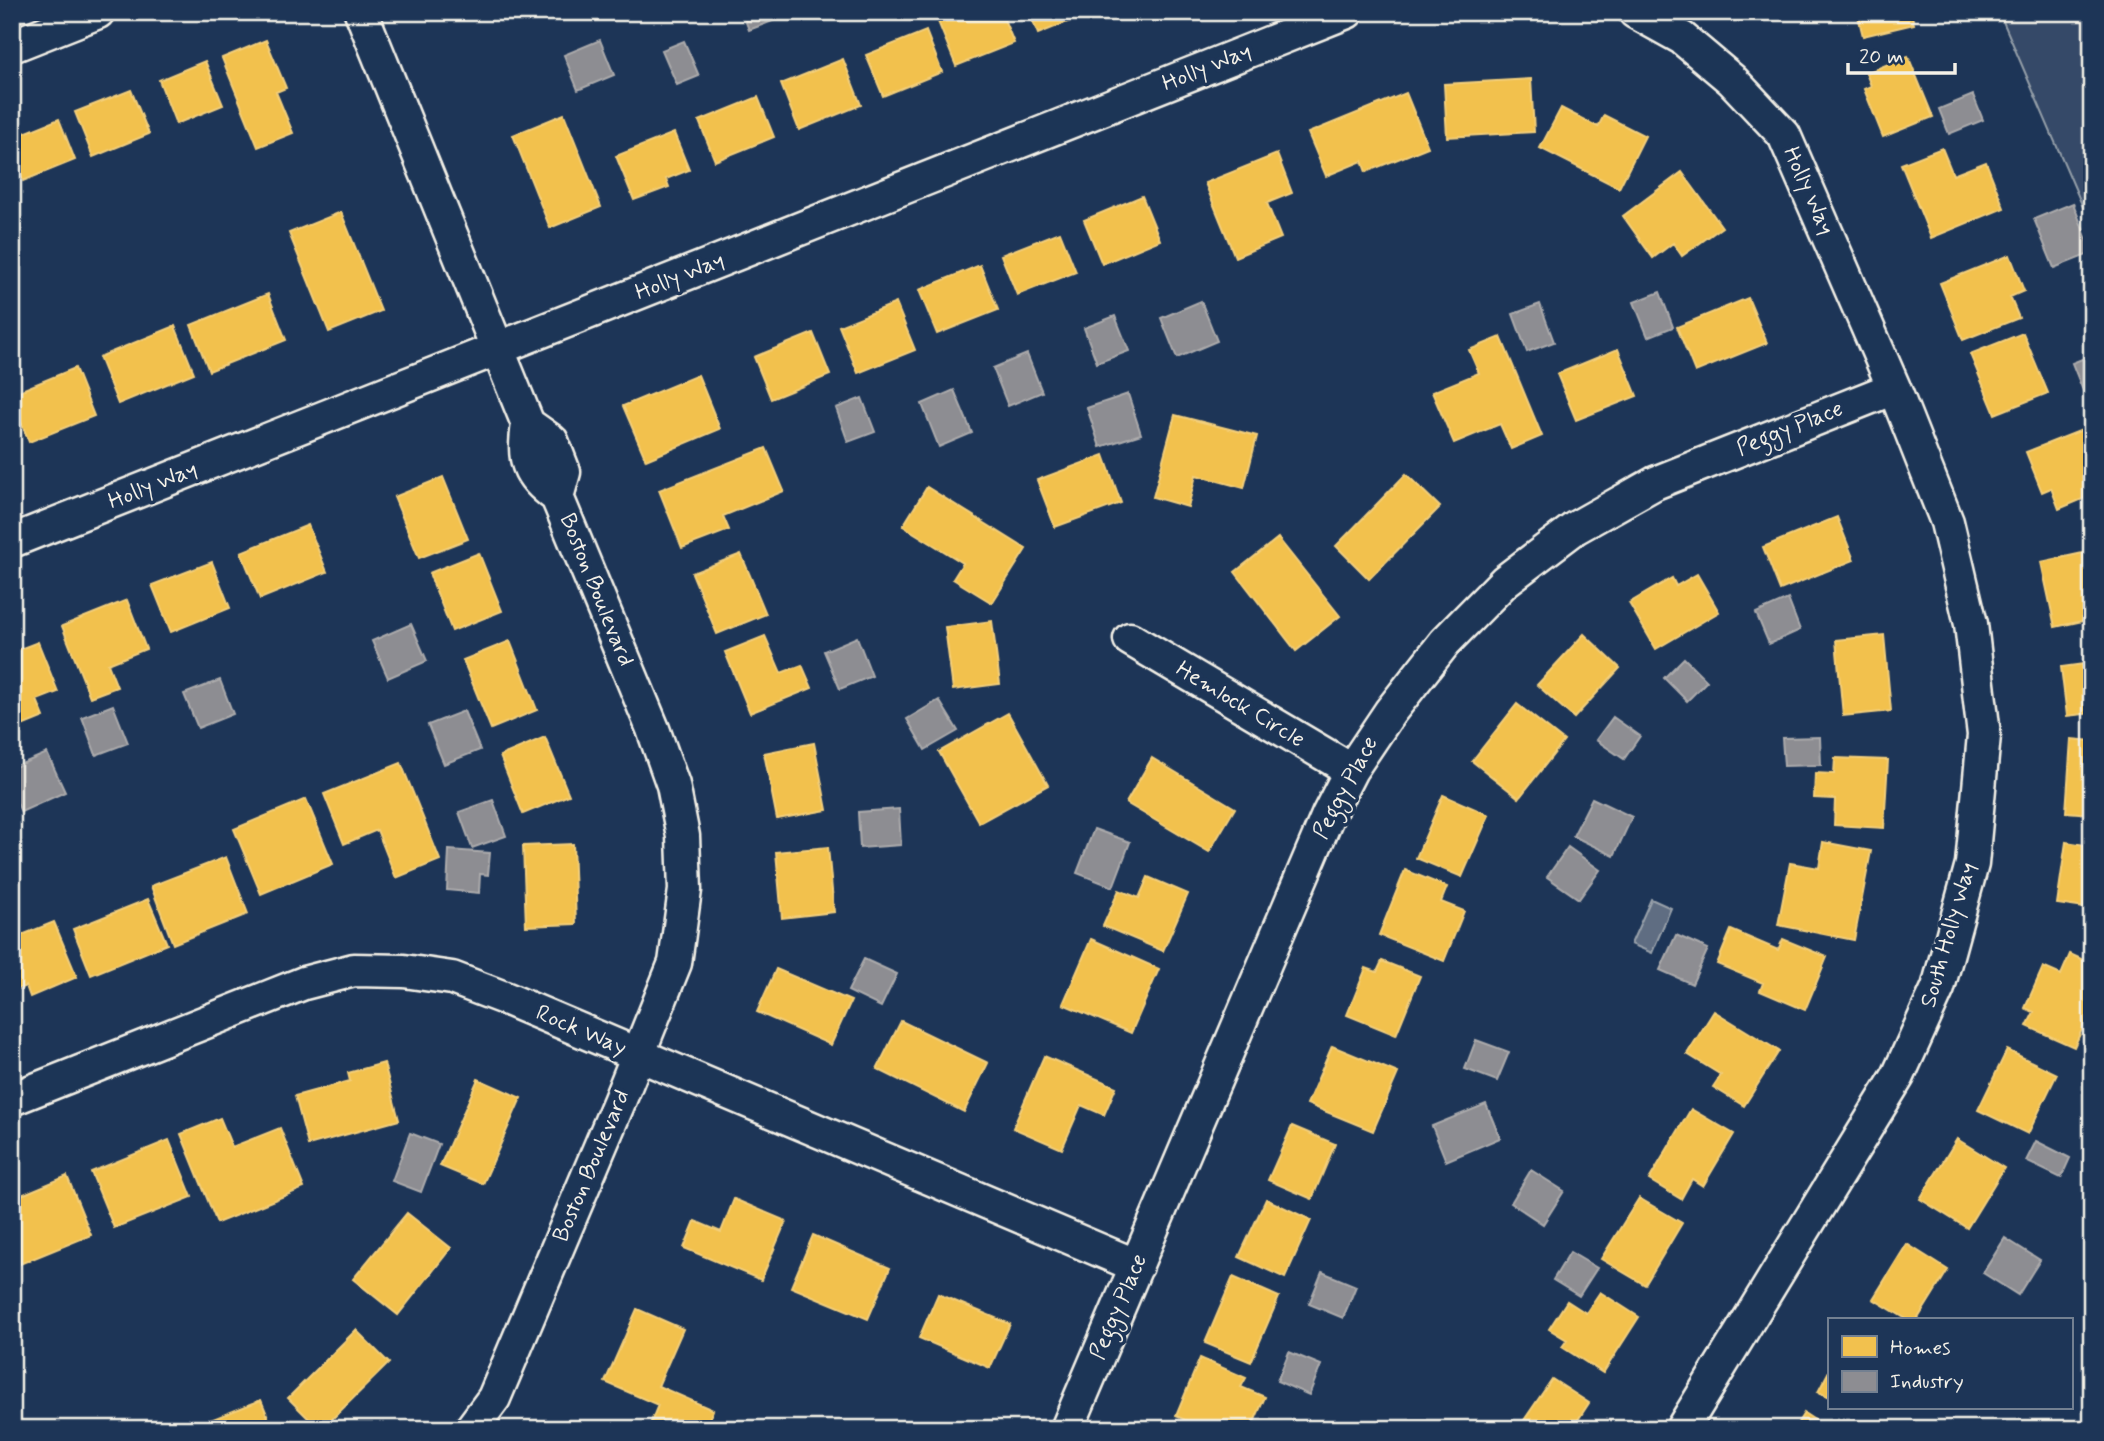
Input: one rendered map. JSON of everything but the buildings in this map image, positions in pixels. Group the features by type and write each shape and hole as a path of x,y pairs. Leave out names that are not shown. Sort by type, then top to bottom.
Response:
{"street":[{"path":"12,46 98,12"},
{"name":"Boston Boulevard","path":"361,12 528,424 524,451 537,482 557,497 653,729 673,785 683,836 685,890 675,963 639,1055 494,1398 471,1429"},
{"name":"Holly Way","path":"12,541 1347,12"},
{"name":"Holly Way","path":"1635,12 1682,38 1732,80 1784,135 1894,388"},
{"name":"Peggy Place","path":"1067,1429 1328,815 1351,770 1390,712 1445,642 1505,581 1575,528 1655,483 1894,388"},
{"name":"South Holly Way","path":"1682,1429 1898,1076 1938,988 1972,864 1984,734 1971,624 1947,522 1894,388"},
{"name":"Hemlock Circle","path":"1130,639 1351,770"},
{"name":"Rock Way","path":"12,1099 304,983 354,970 404,971 452,978 1137,1266"}],"shaded area":[{"path":"1999,12 2092,12 2092,228"},
{"path":"1651,899 1671,908 1652,953 1631,944"}]}
